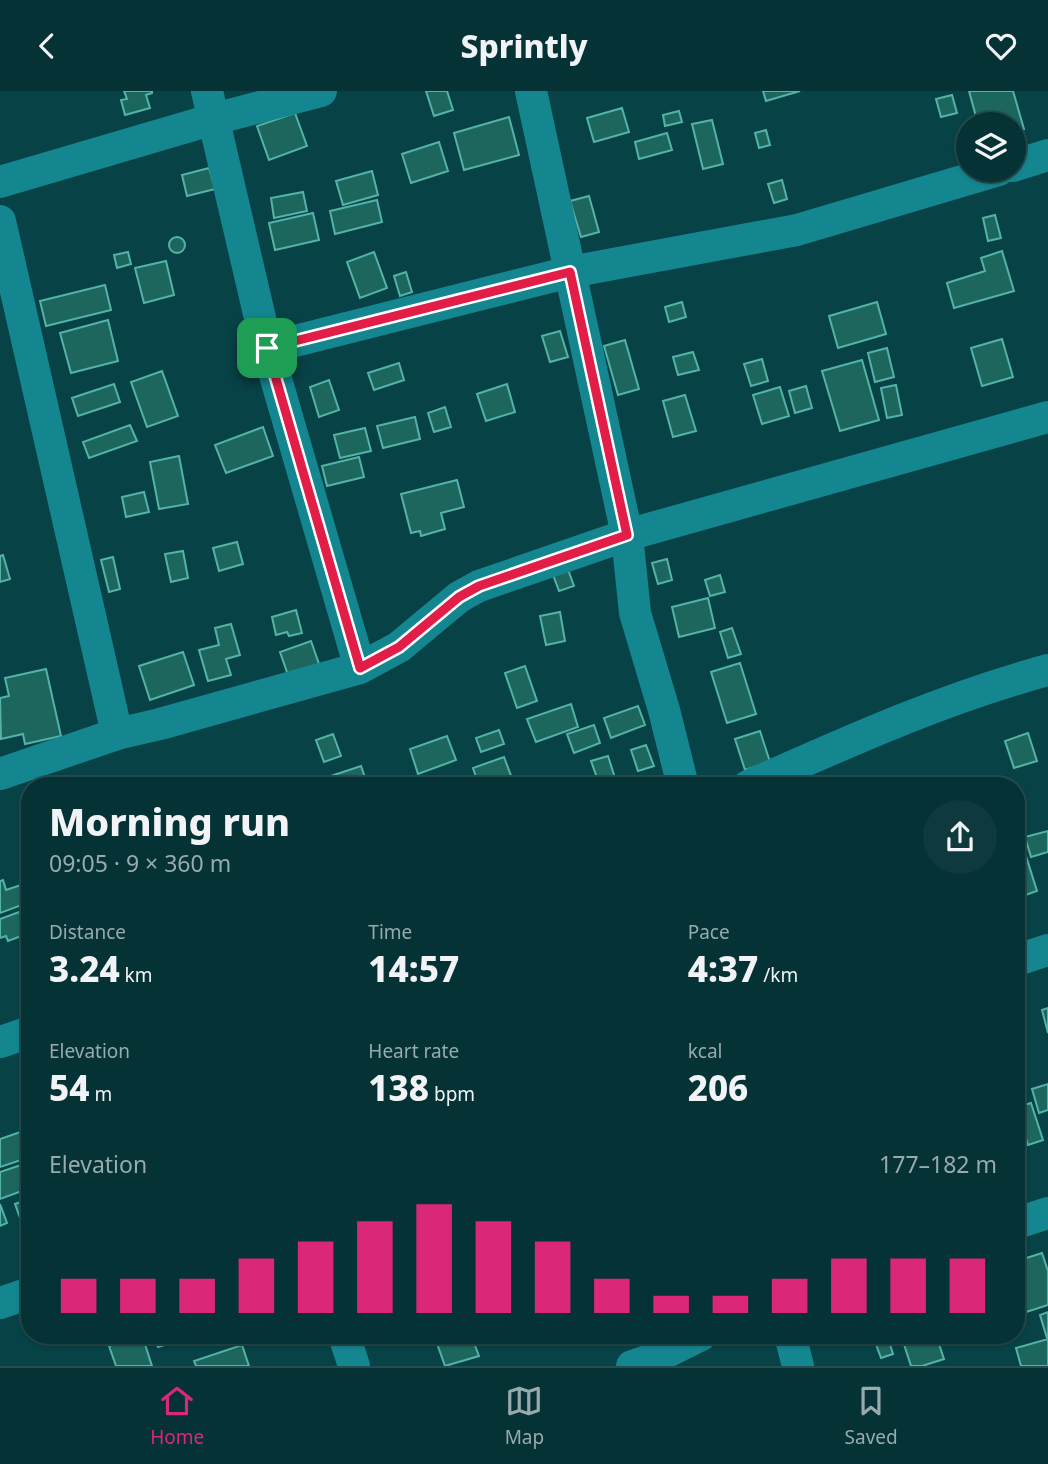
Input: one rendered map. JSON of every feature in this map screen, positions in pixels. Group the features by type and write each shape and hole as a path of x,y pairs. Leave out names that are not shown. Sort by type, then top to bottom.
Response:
{"street":[{"path":"0,182 210,105 321,91"},
{"path":"531,91 627,535 635,613 681,777"},
{"path":"210,105 267,348 360,668"},
{"path":"1026,162 1048,155"},
{"path":"267,348 570,272 797,230 959,182"},
{"path":"0,221 117,734"},
{"path":"0,774 117,734 360,668 399,647 459,597 479,586 627,535 1048,417"},
{"path":"768,777 853,739 987,687 1048,670"},
{"path":"1025,957 1048,950"},
{"path":"0,1042 21,1035"},
{"path":"1025,1220 1048,1213"},
{"path":"0,1303 21,1296"},
{"path":"347,1344 354,1366"},
{"path":"632,1366 683,1344"},
{"path":"792,1344 798,1366"}],"building":[{"path":"124,91 152,91 146,95 150,108 125,115 121,100 127,99"},
{"path":"426,91 447,91 453,110 434,116"},
{"path":"763,91 800,91 766,101"},
{"path":"969,91 1013,91 1019,112 975,112"},
{"path":"952,95 956,113 941,117 936,99"},
{"path":"622,108 629,132 594,142 587,118"},
{"path":"679,111 682,122 665,126 663,115"},
{"path":"295,113 307,146 269,160 257,126"},
{"path":"509,117 519,155 464,170 454,133"},
{"path":"712,120 723,164 703,169 692,124"},
{"path":"766,130 770,145 759,148 755,133"},
{"path":"667,133 672,150 639,159 635,142"},
{"path":"439,142 448,171 411,183 402,154"},
{"path":"209,168 215,189 187,196 182,175"},
{"path":"372,171 378,195 343,205 336,181"},
{"path":"782,180 787,199 774,203 768,184"},
{"path":"303,192 307,211 274,218 271,198"},
{"path":"589,196 599,232 581,237 570,201"},
{"path":"377,200 382,222 335,234 330,211"},
{"path":"313,213 319,240 275,250 269,223"},
{"path":"995,215 1001,238 988,241 983,218"},
{"path":"177,237 185,245 177,253 169,245"},
{"path":"1002,251 1014,291 954,308 947,283 985,271 981,258"},
{"path":"128,252 131,264 117,268 114,255"},
{"path":"374,252 387,288 360,298 347,262"},
{"path":"166,261 174,295 144,303 135,268"},
{"path":"406,272 412,292 400,296 394,276"},
{"path":"105,285 111,310 46,326 40,301"},
{"path":"682,302 686,317 669,322 665,307"},
{"path":"877,302 886,334 838,348 829,316"},
{"path":"108,320 118,361 71,373 60,333"},
{"path":"560,331 568,357 550,362 542,336"},
{"path":"1002,339 1013,377 982,386 971,348"},
{"path":"625,340 639,389 618,395 604,346"},
{"path":"887,348 894,377 875,382 868,353"},
{"path":"693,352 699,370 678,375 673,357"},
{"path":"762,359 768,381 751,386 744,364"},
{"path":"862,360 879,420 840,431 822,371"},
{"path":"399,363 404,380 374,390 368,373"},
{"path":"162,371 178,416 147,427 131,382"},
{"path":"329,380 339,410 319,417 310,387"},
{"path":"114,384 120,402 78,416 72,398"},
{"path":"507,384 515,412 486,421 477,394"},
{"path":"896,385 902,415 887,418 881,388"},
{"path":"806,386 812,408 795,413 789,391"},
{"path":"780,387 789,416 762,424 753,395"},
{"path":"685,395 696,431 673,437 663,401"},
{"path":"445,407 451,427 434,432 428,413"},
{"path":"415,417 420,439 383,448 377,426"},
{"path":"130,425 137,441 89,458 83,442"},
{"path":"263,427 273,456 226,473 215,445"},
{"path":"365,428 371,451 340,458 334,435"},
{"path":"179,456 188,504 159,509 150,462"},
{"path":"359,457 364,477 327,486 322,466"},
{"path":"457,480 464,507 441,513 445,529 421,536 420,531 411,533 401,494"},
{"path":"144,492 149,512 126,517 122,497"},
{"path":"237,542 243,564 219,571 213,548"},
{"path":"183,551 188,578 171,582 165,554"},
{"path":"3,555 10,579 0,582 0,556"},
{"path":"113,557 120,589 109,592 101,560"},
{"path":"667,559 672,580 658,584 652,563"},
{"path":"567,567 574,586 559,591 552,572"},
{"path":"720,575 725,592 710,596 705,580"},
{"path":"708,598 715,628 679,637 672,607"},
{"path":"296,610 302,633 289,636 287,632 276,635 272,617"},
{"path":"560,612 565,641 546,645 540,616"},
{"path":"231,624 240,655 226,659 231,675 208,681 199,650 219,645 215,628"},
{"path":"732,628 741,654 728,658 720,632"},
{"path":"311,641 319,664 288,675 280,652"},
{"path":"183,652 194,685 150,700 139,666"},
{"path":"740,663 756,714 727,723 711,672"},
{"path":"525,666 537,701 517,708 505,673"},
{"path":"46,669 61,736 25,744 23,734 1,739 0,698 9,696 5,678"},
{"path":"571,704 578,727 536,742 527,719"},
{"path":"638,706 645,725 611,738 604,718"},
{"path":"594,725 600,743 574,753 567,734"},
{"path":"499,730 504,744 481,752 476,738"},
{"path":"760,731 770,762 745,770 735,739"},
{"path":"1028,733 1037,761 1014,768 1005,741"},
{"path":"333,734 341,756 324,762 316,740"},
{"path":"447,736 456,760 418,774 410,749"},
{"path":"646,745 654,766 638,771 631,750"},
{"path":"608,756 615,777 597,777 591,761"},
{"path":"504,757 512,777 476,777 473,768"},
{"path":"361,766 365,777 328,777"},
{"path":"1048,831 1048,852 1031,857 1025,837"},
{"path":"1025,856 1037,891 1025,895"},
{"path":"3,880 6,890 21,885 21,905 0,913 0,881"},
{"path":"19,912 21,936 8,941 6,936 0,938 0,919"},
{"path":"1048,1008 1048,1033 1042,1010"},
{"path":"1048,1084 1048,1110 1039,1113 1032,1089"},
{"path":"1031,1103 1043,1140 1028,1145 1025,1135 1025,1105"},
{"path":"21,1132 21,1160 0,1167 0,1139"},
{"path":"21,1165 21,1191 0,1199 0,1172"},
{"path":"21,1202 21,1221 15,1204"},
{"path":"0,1204 7,1223 0,1226"},
{"path":"1042,1253 1048,1271 1048,1305 1025,1312 1025,1258"},
{"path":"1048,1312 1048,1337 1047,1338 1040,1315"},
{"path":"1048,1339 1048,1366 1021,1366 1016,1348"},
{"path":"145,1344 152,1366 116,1366 109,1346"},
{"path":"437,1344 474,1344 479,1356 445,1366"},
{"path":"876,1344 890,1344 893,1354 881,1358"},
{"path":"904,1344 939,1344 944,1359 922,1366 911,1366"},
{"path":"242,1345 249,1366 196,1366 194,1361"}],"route":[{"path":"570,272 627,535 479,586 459,597 399,647 360,668 267,348 570,272"}]}
